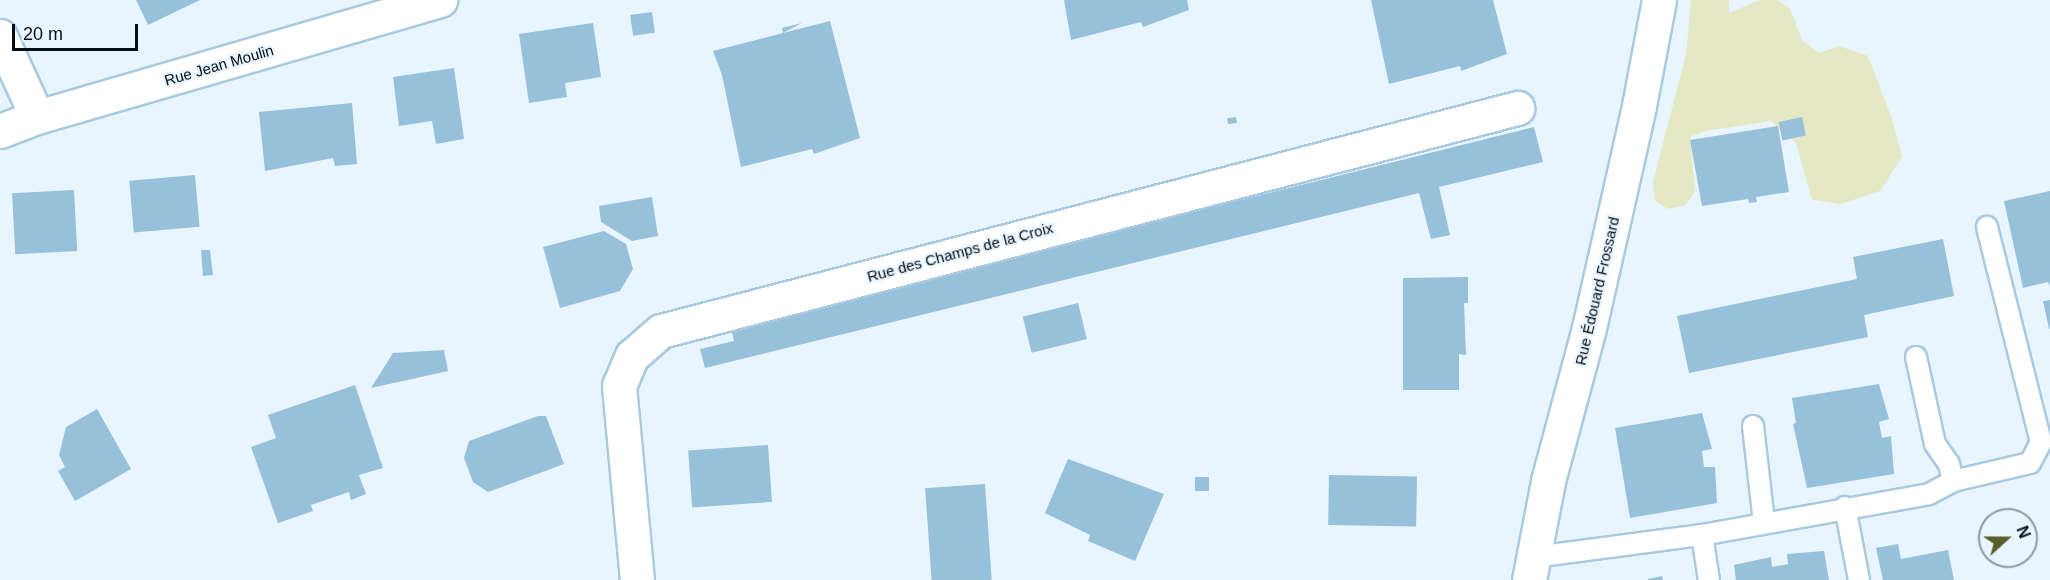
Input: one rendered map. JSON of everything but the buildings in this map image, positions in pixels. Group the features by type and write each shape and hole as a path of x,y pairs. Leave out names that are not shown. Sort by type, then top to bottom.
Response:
{"street":[{"name":"Rue Jean Moulin","path":"0,131 37,117 440,0"},
{"name":"Rue Édouard Frossard","path":"1531,568 1625,170 1659,0"},
{"path":"0,36 37,117"},
{"name":"Rue des Champs de la Croix","path":"637,580 619,386 632,356 661,331 1517,108"}],"lane":[{"path":"1531,568 1764,522 1929,494 1953,481 2030,463 2041,442 1988,227"},
{"path":"1916,357 1935,444 1949,464 1953,481"},
{"path":"1753,426 1764,522"},
{"path":"1845,507 1858,580"},
{"path":"1702,535 1709,580"}],"green space":[{"path":"1691,0 1729,0 1729,13 1760,0 1777,0 1790,8 1802,40 1819,53 1839,46 1868,56 1892,119 1902,157 1880,191 1841,204 1812,200 1796,143 1771,121 1705,131 1690,137 1695,191 1686,205 1668,209 1655,201 1653,182 1686,54"}]}
